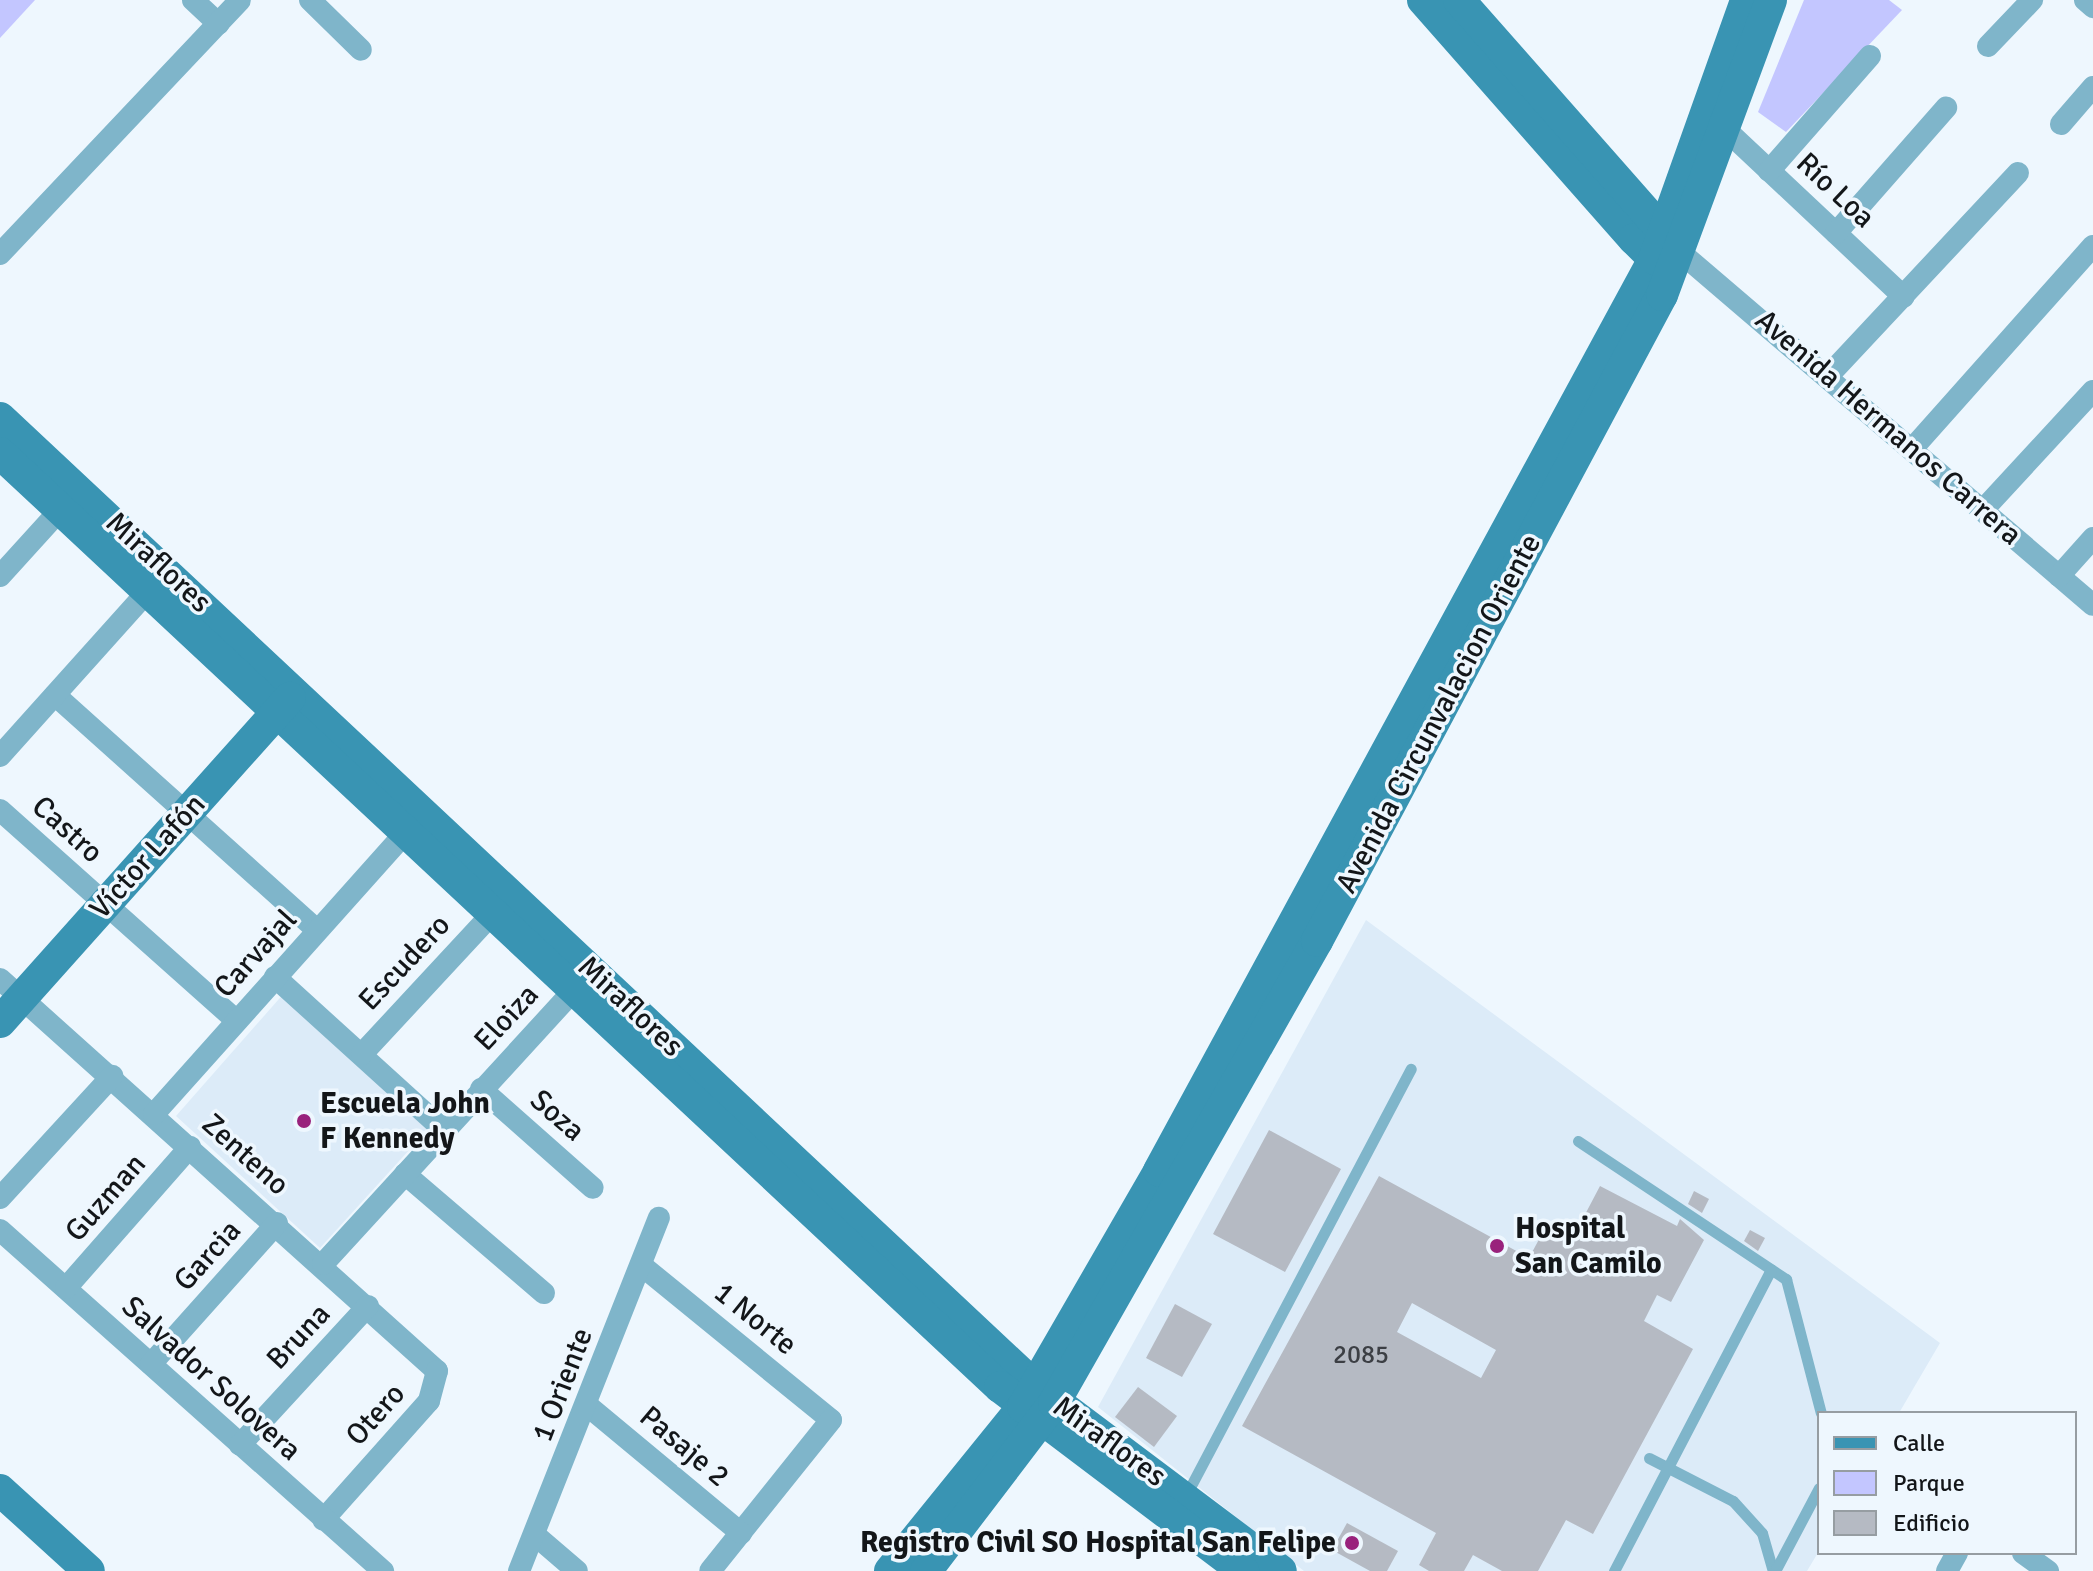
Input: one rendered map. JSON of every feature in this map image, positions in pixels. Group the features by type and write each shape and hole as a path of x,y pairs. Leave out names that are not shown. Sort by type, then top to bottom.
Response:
{"street":[{"path":"193,0 219,24"},
{"path":"0,254 240,0"},
{"path":"310,0 361,50"},
{"name":"Avenida Hermanos Carrera","path":"1423,0 1665,247 1828,376 2093,605"},
{"name":"Avenida Hermanos Carrera","path":"1459,0 1665,247"},
{"name":"Avenida Circunvalacion Oriente","path":"1665,247 1746,0"},
{"name":"Avenida Circunvalacion Oriente","path":"1038,1405 1296,980 1725,129 1771,0"},
{"path":"1988,46 2032,0"},
{"path":"2085,0 2093,7"},
{"path":"1769,171 1870,56"},
{"path":"2061,124 2093,87"},
{"path":"1836,233 1946,108"},
{"name":"Río Loa","path":"1725,129 1904,297"},
{"path":"1828,376 2018,173"},
{"path":"1912,449 2093,246"},
{"path":"1983,510 2093,391"},
{"name":"Miraflores","path":"0,418 286,703 1038,1405"},
{"name":"Miraflores","path":"0,453 149,590 286,703 404,834 1038,1405 1176,1506 1281,1571"},
{"path":"0,576 61,509"},
{"path":"2059,576 2093,538"},
{"path":"5,742 55,695 149,590"},
{"path":"55,695 317,930"},
{"name":"Víctor Lafón","path":"7,1000 105,905 286,703"},
{"name":"Castro","path":"0,810 237,1021"},
{"name":"Carvajal","path":"154,1114 404,834"},
{"name":"Escudero","path":"362,1054 493,913"},
{"path":"275,977 444,1130"},
{"name":"Eloiza","path":"323,1264 574,990"},
{"name":"Zenteno","path":"7,1000 112,1076 434,1367 438,1383"},
{"path":"0,1198 112,1076"},
{"name":"Soza","path":"481,1089 593,1188"},
{"name":"Guzman","path":"66,1288 190,1147"},
{"path":"405,1174 544,1293"},
{"name":"1 Oriente","path":"519,1571 588,1406 659,1218"},
{"name":"Garcia","path":"151,1364 277,1223"},
{"name":"Salvador Solovera","path":"0,1230 383,1571"},
{"name":"1 Norte","path":"641,1265 831,1420 741,1533"},
{"name":"Bruna","path":"240,1445 368,1306"},
{"name":"Otero","path":"323,1520 438,1383"},
{"path":"890,1571 1038,1405"},
{"path":"926,1571 1038,1405"},
{"name":"Pasaje 2","path":"588,1406 741,1533"},
{"path":"0,1490 89,1571"},
{"name":"Miraflores","path":"1176,1506 1243,1571"},
{"path":"710,1571 741,1533"},
{"path":"535,1535 577,1571"},
{"path":"2026,1555 2048,1571"}],"lane":[{"path":"1176,1506 1411,1069"},
{"path":"1578,1141 1786,1279 1820,1411"},
{"path":"1614,1571 1771,1269"},
{"path":"1649,1458 1733,1501 1762,1533 1774,1571"},
{"path":"1774,1571 1817,1492"}],"shaded area":[{"name":"Hospital San Camilo","path":"1366,920 1940,1343 1900,1411 1817,1411 1817,1554 1807,1571 1304,1571 1098,1407"},
{"name":"Escuela John F Kennedy","path":"286,991 431,1126 320,1248 176,1116"}],"green space":[{"path":"0,0 35,0 0,38"},
{"path":"1804,0 1889,0 1902,10 1786,132 1758,112"}],"building":[{"path":"1269,1130 1341,1169 1285,1272 1213,1234"},
{"path":"1379,1176 1529,1258 1544,1230 1570,1243 1600,1186 1677,1226 1680,1219 1704,1240 1671,1302 1657,1295 1644,1321 1693,1349 1593,1534 1566,1520 1538,1571 1502,1571 1473,1555 1464,1571 1429,1571 1419,1565 1436,1533 1242,1426","holes":["1412,1303 1496,1350 1481,1378 1397,1332"]},
{"path":"1694,1191 1709,1199 1702,1213 1688,1204"},
{"path":"1750,1230 1765,1238 1758,1251 1744,1241"},
{"path":"1175,1304 1212,1324 1182,1377 1146,1358"},
{"path":"1138,1387 1177,1416 1154,1447 1115,1417"},
{"path":"1347,1523 1398,1551 1387,1571 1370,1571 1332,1550"}],"place":[{"name":"Escuela John F Kennedy","path":"304,1121"},
{"name":"Hospital San Camilo","path":"1497,1246"},
{"name":"Registro Civil SO Hospital San Felipe","path":"1352,1543"}]}
